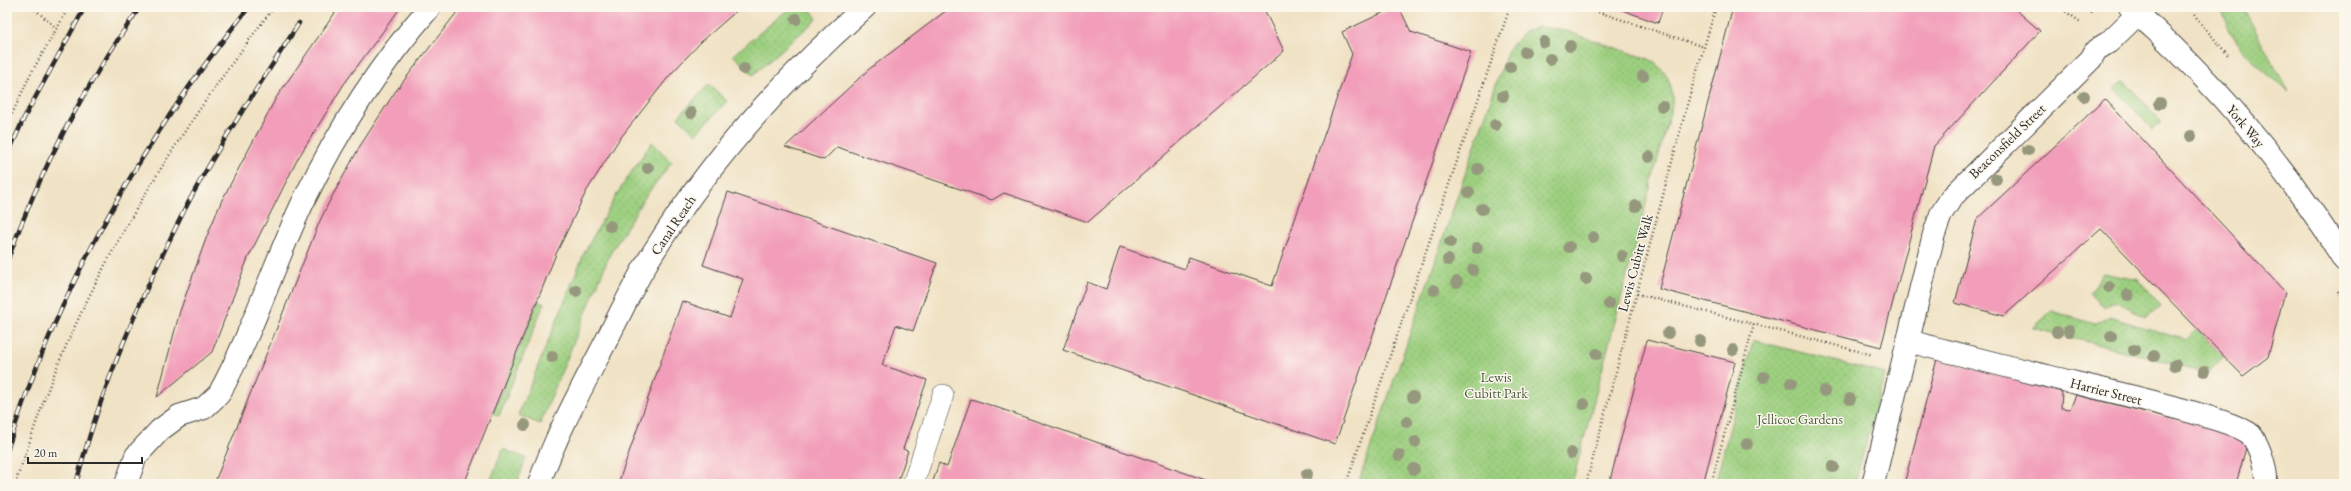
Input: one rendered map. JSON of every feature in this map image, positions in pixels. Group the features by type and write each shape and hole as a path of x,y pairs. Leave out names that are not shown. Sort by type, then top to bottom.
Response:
{"street":[{"path":"126,484 136,456 151,438 179,416 204,408 219,394 305,199 342,131 380,72 430,7"},
{"name":"Canal Reach","path":"539,484 545,467 586,379 650,258 670,228 709,173 762,110 822,47 865,7"},
{"name":"Beaconsfield Street","path":"1873,484 1934,234 1941,214 1952,197 2091,59 2096,50 2109,42 2138,9"},
{"name":"York Way","path":"2138,9 2219,94 2258,141 2342,250"},
{"name":"Harrier Street","path":"1908,341 2138,399 2232,427 2250,435 2264,468 2266,484"}],"lane":[{"path":"913,484 943,396"}],"path":[{"path":"32,7 56,28"},
{"path":"7,126 30,75 56,28 70,7"},
{"path":"15,484 57,367 91,294 133,215 177,143 274,7"},
{"path":"1346,484 1510,7"},
{"path":"1583,7 1704,47"},
{"name":"Lewis Cubitt Walk","path":"1586,484 1716,7"},
{"path":"2190,7 2198,20 2227,54"},
{"path":"1637,294 1879,357"},
{"path":"1711,484 1754,324"}],"green space":[{"path":"791,7 809,7 817,19 753,75 733,55"},
{"path":"2220,7 2243,7 2288,92 2257,65 2239,44 2231,33"},
{"name":"Lewis Cubitt Park","path":"1538,27 1560,29 1646,58 1664,72 1672,90 1672,105 1572,484 1358,484 1508,50 1524,32"},
{"path":"2124,81 2161,121 2152,129 2115,89"},
{"path":"709,84 727,101 696,134 678,117"},
{"path":"652,142 672,162 645,197 610,254 540,424 518,415 585,251 620,189"},
{"path":"2103,273 2139,280 2162,307 2145,317 2118,302 2105,307 2089,294"},
{"path":"538,301 544,304 499,416 493,413"},
{"path":"2052,311 2095,324 2109,317 2186,340 2197,329 2224,356 2209,373 2033,328"},
{"name":"Jellicoe Gardens","path":"1753,340 1885,374 1855,484 1715,484"},
{"path":"503,449 526,458 517,484 489,484"}],"building":[{"path":"339,7 401,7 344,84 297,160 248,258 212,352 157,397 180,311 207,236 222,200 276,98"},
{"path":"461,7 741,7 701,42 670,75 618,141 586,192 556,254 464,484 214,484 328,204 360,146 395,92"},
{"path":"951,7 1263,7 1284,51 1088,222 1004,193 992,200 837,147 824,160 785,147 868,70"},
{"path":"1395,7 1399,7 1411,32 1471,52 1335,444 1063,350 1087,282 1106,289 1120,247 1185,269 1189,257 1272,286 1352,54 1342,32"},
{"path":"1614,7 1663,7 1658,23"},
{"path":"1733,7 2013,7 2040,31 1934,146 1881,347 1659,289"},
{"path":"2105,99 2285,292 2268,357 2243,376 2101,229 2004,316 1955,303 1977,219"},
{"path":"728,192 937,263 913,331 896,325 882,365 927,380 903,449 908,451 897,484 618,484 682,301 730,318 743,279 703,265"},
{"path":"1647,340 1735,362 1703,484 1609,484"},
{"path":"1937,359 2062,392 2061,408 2070,409 2076,395 2249,437 2236,484 1904,484"},
{"path":"971,399 1217,484 932,484 939,463 947,467"}],"railway":[{"path":"7,156 24,118 85,7"},
{"path":"7,262 34,195 65,130 82,98 140,7"},
{"path":"7,451 27,391 51,332 107,218 139,163 174,109 210,57 249,7"},
{"path":"76,484 85,449 122,345 168,243 210,163 299,23"}]}
